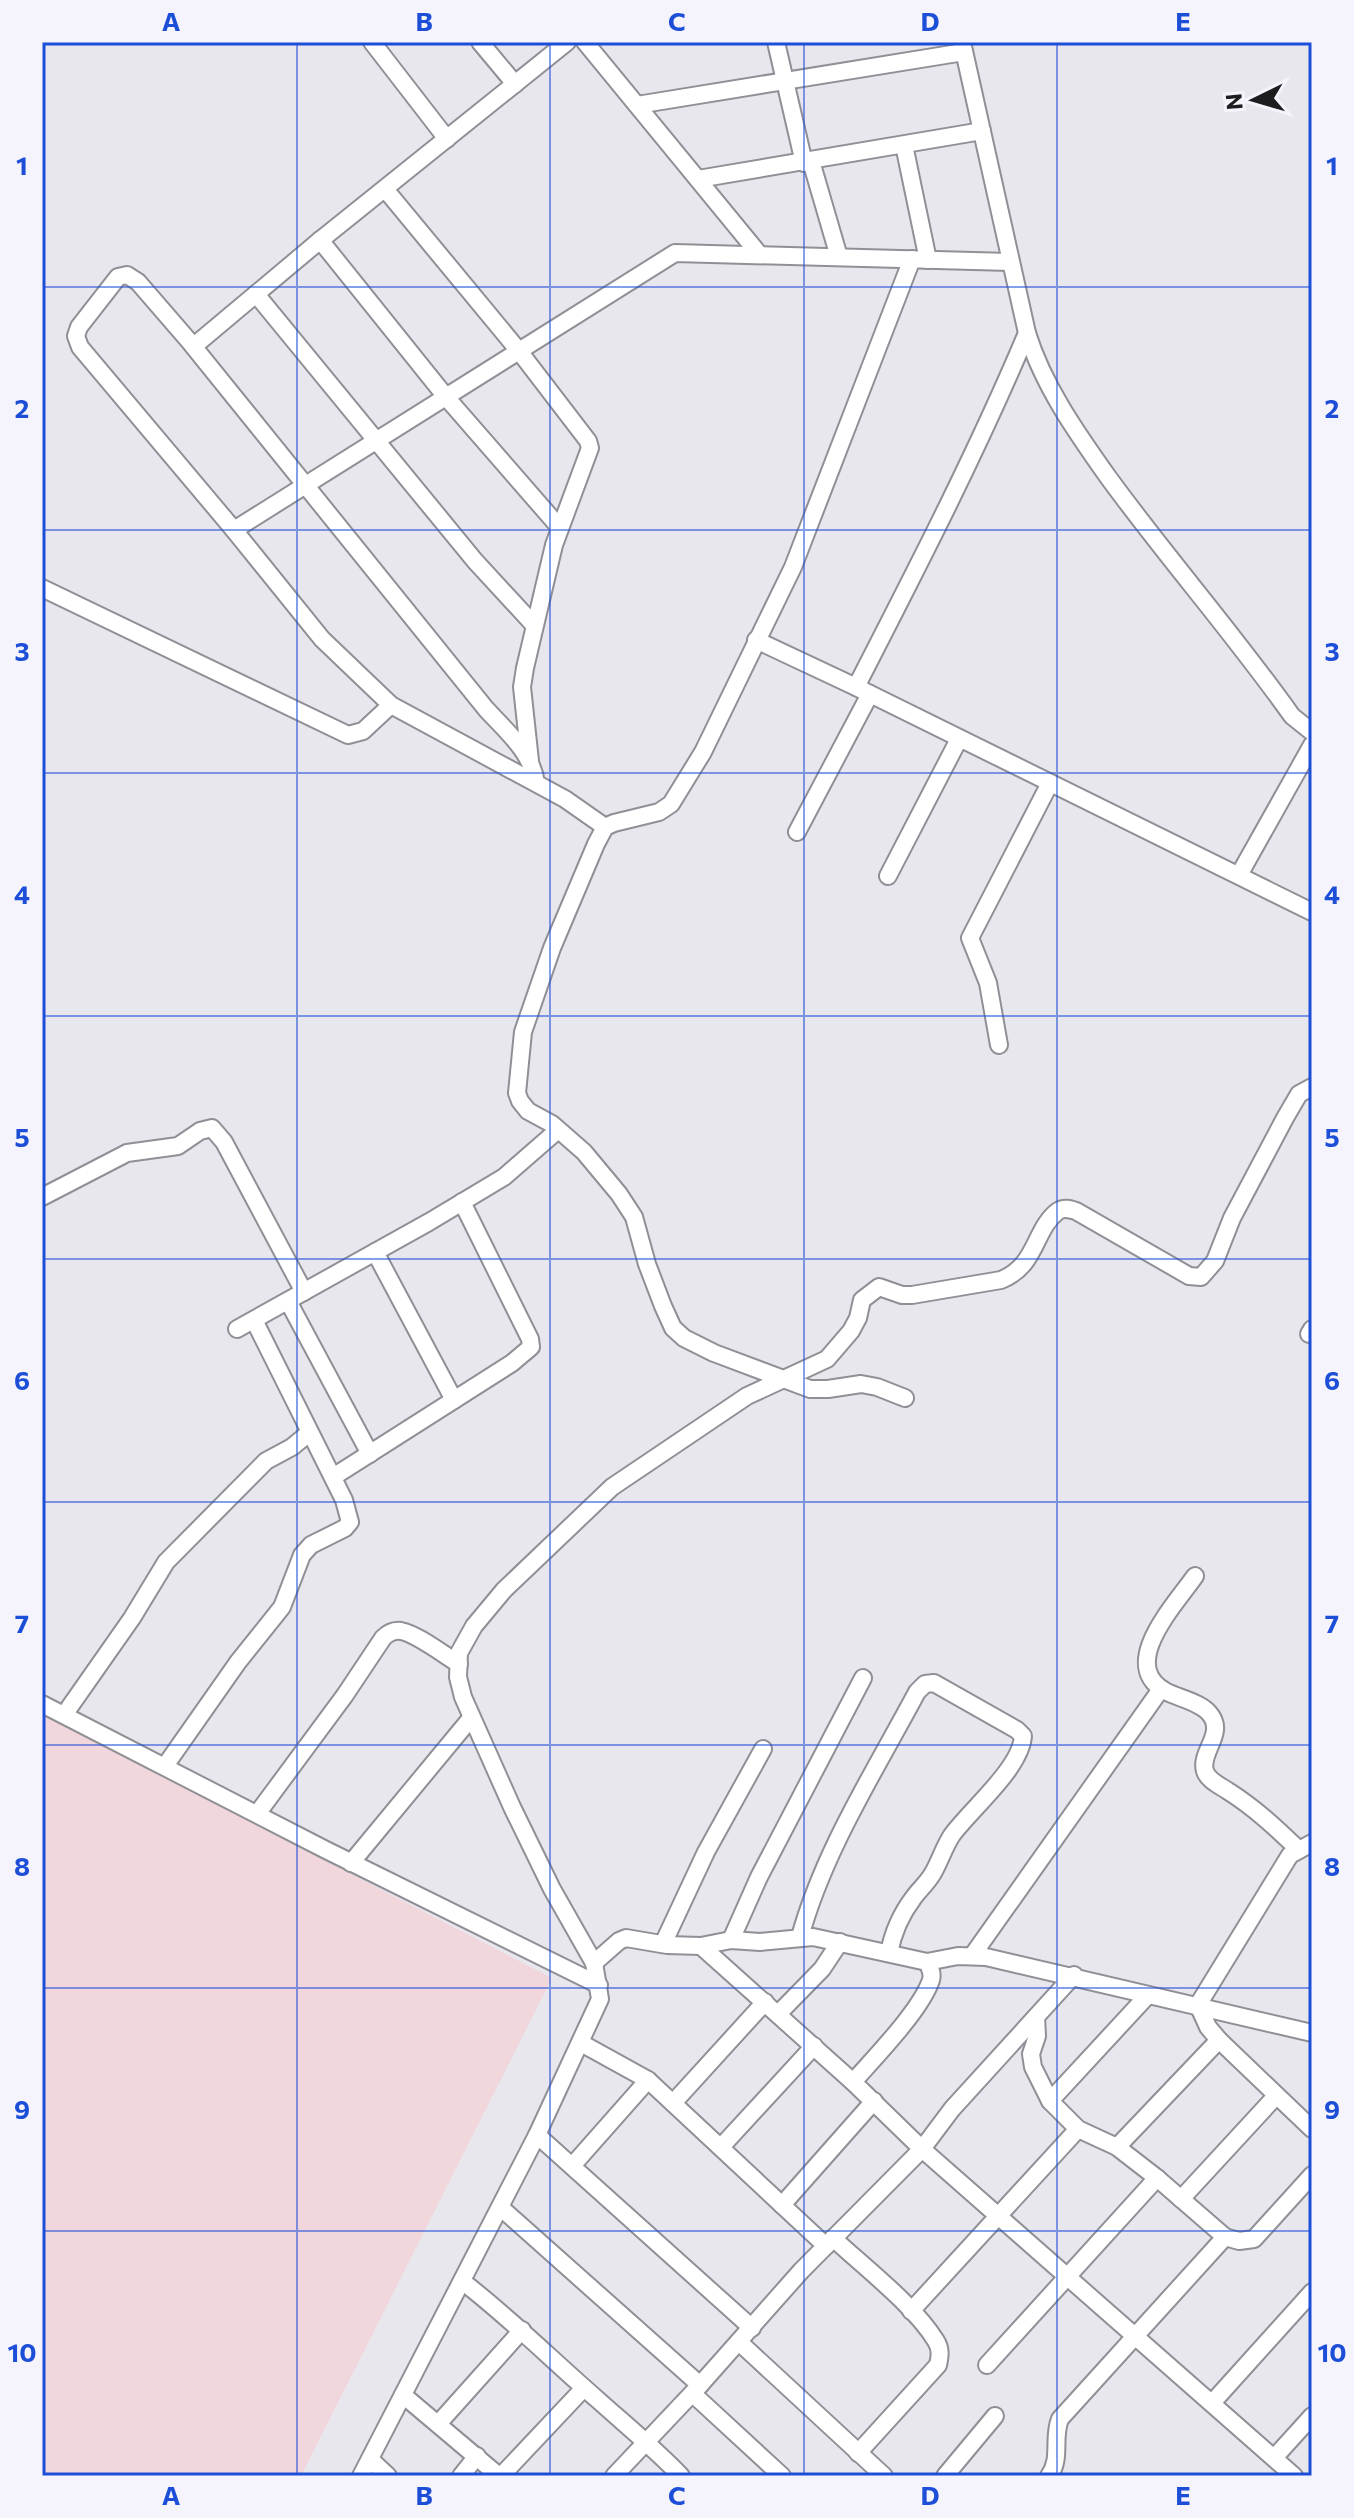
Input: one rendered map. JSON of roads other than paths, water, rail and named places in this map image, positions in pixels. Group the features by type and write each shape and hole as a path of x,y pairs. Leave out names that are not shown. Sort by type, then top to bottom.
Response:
{"street":[{"path":"372,42 447,139"},
{"path":"480,42 515,84"},
{"path":"194,346 320,240 567,42"},
{"path":"585,42 759,254"},
{"path":"776,42 808,162 839,257"},
{"path":"637,105 963,47 1010,262 1035,358 1080,438 1136,516 1292,716 1312,732"},
{"path":"698,179 982,131"},
{"path":"904,145 920,259 793,567 703,752 671,804 659,812 605,827 552,948 523,1032 517,1077 520,1101 528,1111 584,1152 634,1217 647,1264 673,1328 684,1338 714,1353 817,1390 861,1384 905,1398"},
{"path":"385,189 519,351 588,441 590,448 560,528 534,625 522,687 530,761 536,783"},
{"path":"320,240 446,397 560,528"},
{"path":"234,530 675,253 1010,262"},
{"path":"530,761 194,346 138,282 127,275 118,277 79,327 76,336 80,347 322,639 391,705 565,799 605,827"},
{"path":"256,294 475,561 534,625"},
{"path":"797,832 1001,396 1027,333"},
{"path":"42,588 348,735 363,731 391,705"},
{"path":"756,640 1312,912"},
{"path":"888,876 959,739"},
{"path":"1239,875 1312,745"},
{"path":"999,1045 988,983 970,938 1050,783"},
{"path":"361,2476 537,2135 600,1999 594,1963 552,1889 471,1718 458,1677 459,1653 474,1626 504,1590 612,1487 747,1396 827,1359 851,1331 862,1300 879,1287 912,1295 1012,1276 1022,1268 1052,1218 1059,1210 1067,1208 1189,1276 1201,1277 1215,1261 1232,1218 1299,1094 1312,1087"},
{"path":"42,1197 127,1153 178,1146 200,1131 212,1128 224,1142 304,1292"},
{"path":"237,1329 504,1177 558,1130"},
{"path":"333,1477 512,1363 531,1347 530,1339 462,1202"},
{"path":"375,1252 454,1400"},
{"path":"288,1301 370,1454"},
{"path":"165,1766 282,1607 302,1555 311,1545 345,1528 350,1522 350,1515 333,1477 254,1320"},
{"path":"64,1715 132,1618 166,1562 266,1461 292,1447 309,1433"},
{"path":"292,1447 319,1452"},
{"path":"1195,1576 1147,1646 1145,1661 1149,1674 1161,1689 1208,1711 1214,1721 1215,1735 1205,1765 1209,1779 1255,1808 1306,1847 1290,1855 1198,2005"},
{"path":"257,1814 390,1632 399,1630 409,1634 459,1664"},
{"path":"731,1940 759,1877 863,1678"},
{"path":"800,1937 808,1909 848,1822 917,1692 925,1684 934,1683 1017,1730 1023,1736 1022,1745 993,1789 952,1835 935,1871 912,1899 892,1934 889,1953"},
{"path":"972,1956 1161,1689"},
{"path":"42,1704 351,1863 599,1985"},
{"path":"351,1863 471,1718"},
{"path":"663,1944 706,1852 763,1749"},
{"path":"594,1963 626,1938 701,1946 731,1940 760,1942 800,1937 840,1942 927,1962 972,1956 1074,1975 1312,2033"},
{"path":"778,2014 822,1969 840,1942"},
{"path":"701,1946 874,2101 922,2149 1294,2476"},
{"path":"853,2082 917,2005 931,1979 932,1970 927,1962"},
{"path":"614,2476 829,2242 922,2149 952,2109 1074,1975"},
{"path":"1050,2101 1148,1995"},
{"path":"673,2103 765,2002"},
{"path":"1198,2005 1208,2027 1219,2040 1312,2129"},
{"path":"1036,2017 1037,2036 1031,2054 1033,2067 1050,2101 1078,2129 1117,2147 1225,2237 1239,2241 1254,2239 1312,2175"},
{"path":"1117,2147 1219,2040"},
{"path":"581,2043 648,2080 782,2205 911,2311 938,2343 938,2365 858,2453"},
{"path":"721,2147 814,2046"},
{"path":"572,2166 648,2080"},
{"path":"1181,2199 1276,2096"},
{"path":"782,2205 874,2101"},
{"path":"911,2311 1078,2129"},
{"path":"537,2135 752,2328"},
{"path":"987,2365 1157,2178"},
{"path":"500,2207 696,2389 782,2476"},
{"path":"1049,2476 1057,2463 1056,2436 1060,2419 1225,2237"},
{"path":"462,2281 647,2441 681,2476"},
{"path":"1212,2403 1309,2302"},
{"path":"438,2424 522,2330"},
{"path":"739,2342 884,2476"},
{"path":"403,2395 500,2476 584,2388"},
{"path":"945,2476 995,2416"},
{"path":"1274,2458 1312,2416"},
{"path":"461,2476 477,2456"},
{"path":"370,2459 388,2476"}]}
